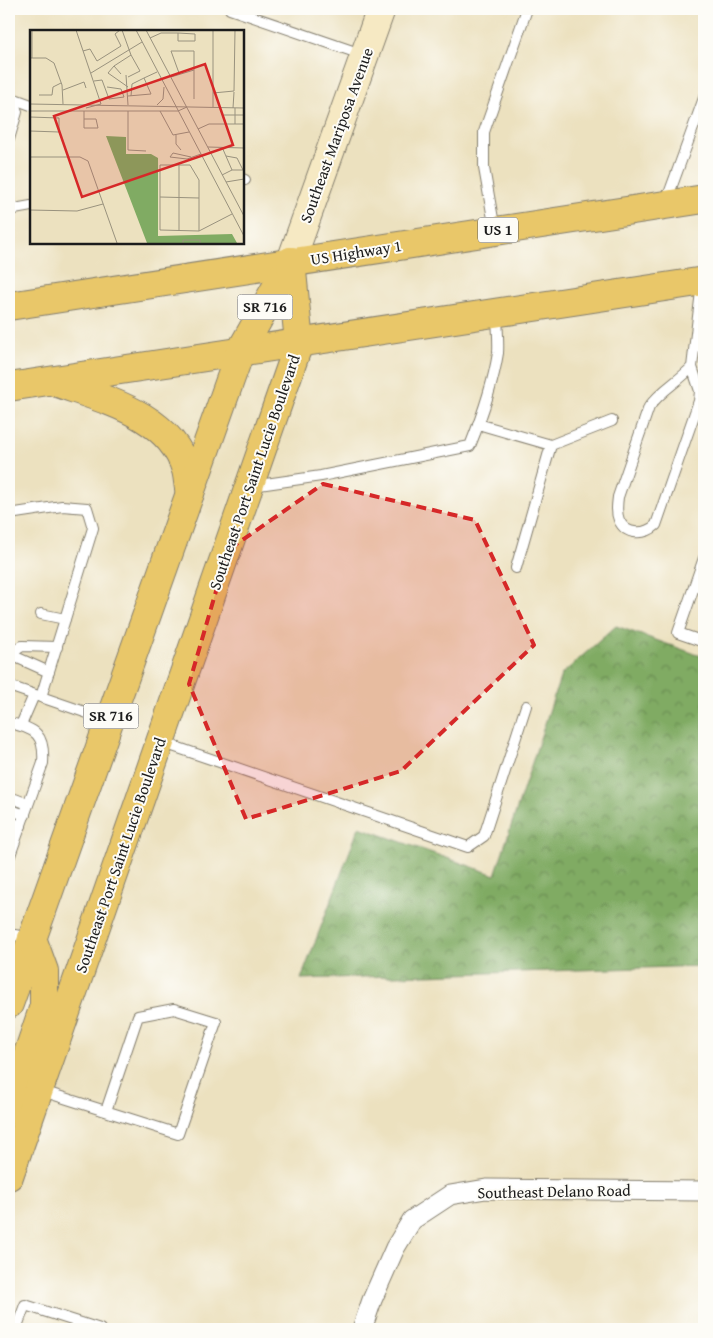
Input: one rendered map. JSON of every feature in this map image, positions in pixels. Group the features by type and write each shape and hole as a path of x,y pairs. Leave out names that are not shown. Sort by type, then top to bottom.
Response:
{"main road":[{"name":"Southeast Mariposa Avenue","path":"291,262 381,9"},
{"name":"US Highway 1","path":"9,305 704,199"},
{"name":"Southeast Port Saint Lucie Boulevard","path":"9,1174 299,344 291,262"},
{"name":"SR 716","path":"9,1004 20,936 109,720 240,352 291,262"},
{"path":"9,387 703,281"},
{"path":"51,381 134,412 158,428 175,448 186,469 190,493"},
{"path":"9,1110 44,1006 44,971 20,936"}],"street":[{"name":"Southeast Delano Road","path":"362,1329 372,1300 395,1248 412,1220 450,1195 486,1189 704,1191"}],"lane":[{"path":"230,9 254,13 364,55"},
{"path":"496,231 484,168 484,132 527,9"},
{"path":"11,98 30,105"},
{"path":"9,139 17,112 11,98"},
{"path":"664,205 704,98"},
{"path":"9,210 30,206"},
{"path":"692,367 685,375 670,384 654,399 649,407 618,497 618,520 622,525 637,533 649,531 656,525 699,400 700,391 692,367 703,281"},
{"path":"249,487 322,476 470,446 493,377 498,351 497,313"},
{"path":"478,424 550,445 612,421"},
{"path":"516,568 550,445"},
{"path":"9,514 62,506 87,508 93,528 49,672 21,725"},
{"path":"704,558 678,632 704,642"},
{"path":"41,614 65,619"},
{"path":"9,654 22,646 57,646"},
{"path":"9,654 49,672"},
{"path":"9,686 109,720"},
{"path":"160,742 468,847 484,836 526,706"},
{"path":"9,723 21,725 37,734 43,742 44,751 43,763 21,826 13,836 9,858"},
{"path":"15,799 28,804"},
{"path":"11,810 25,815"},
{"path":"9,822 21,826"},
{"path":"38,1090 106,1112 178,1134 216,1022 174,1009 138,1016 106,1112"},
{"path":"16,1329 25,1305 100,1329"}],"highlighted area":[{"path":"323,484 475,520 534,645 401,771 246,819 189,684 228,550"}],"green space":[{"path":"616,626 704,657 704,966 301,979 359,827 495,875 561,675"}]}
